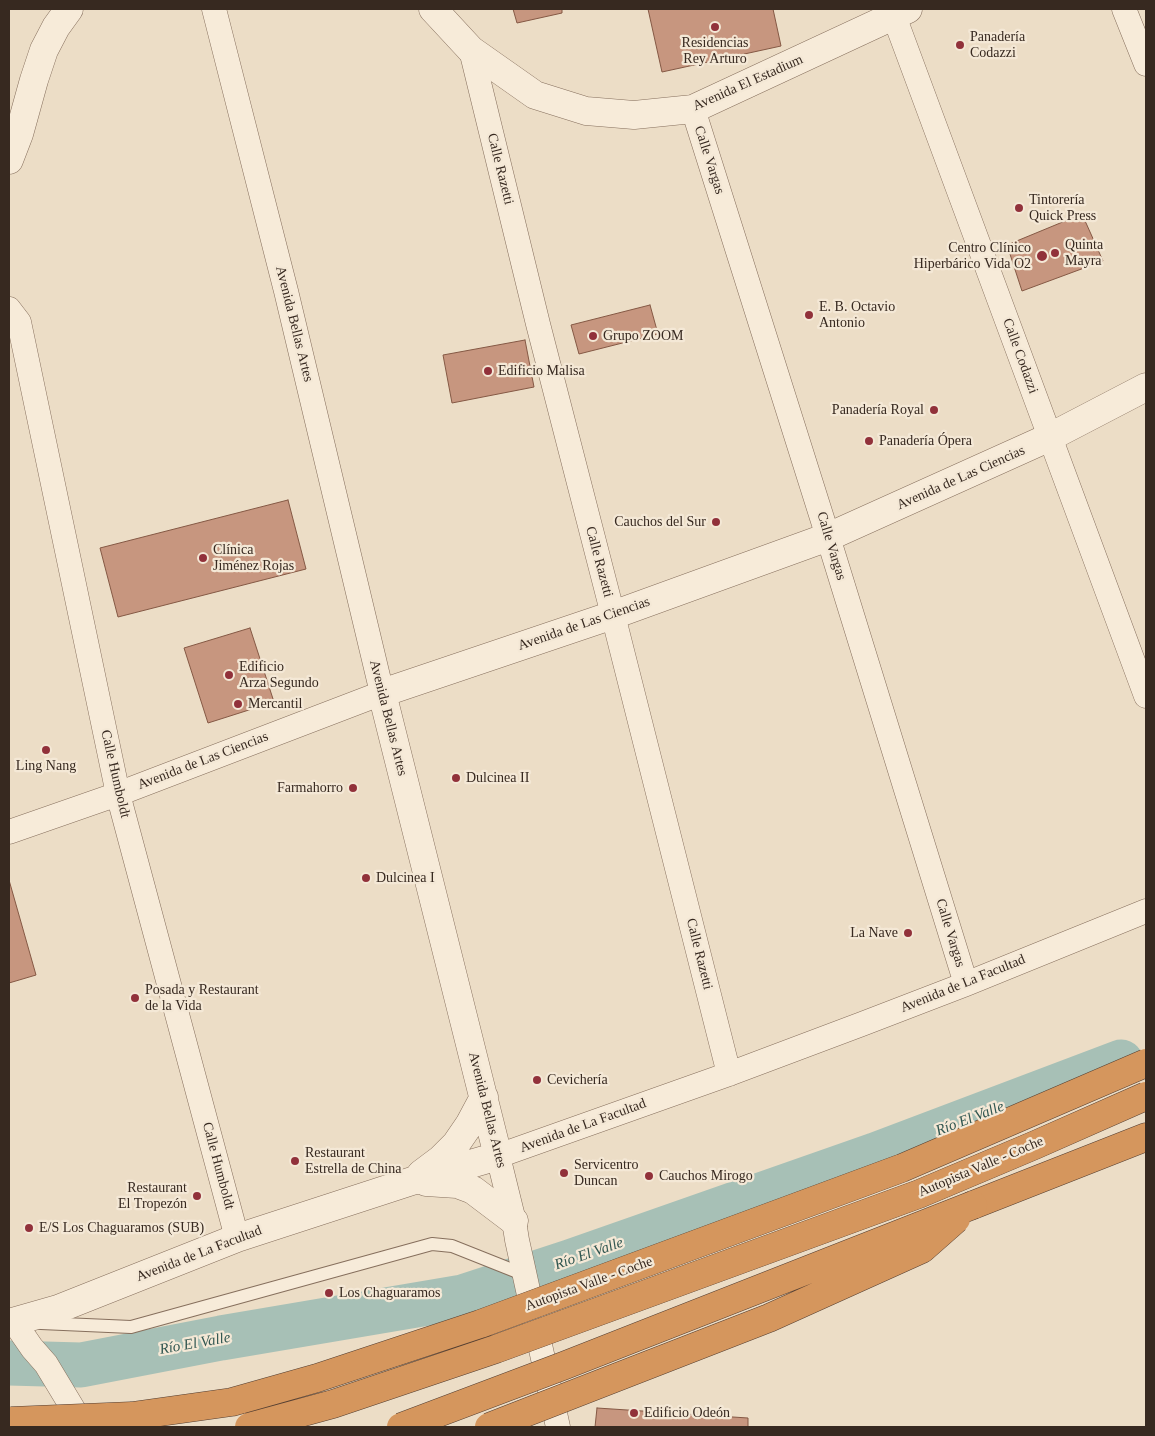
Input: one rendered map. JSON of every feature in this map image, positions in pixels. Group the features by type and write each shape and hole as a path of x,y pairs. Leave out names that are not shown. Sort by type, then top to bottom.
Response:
{"highway":[{"name":"Autopista Valle - Coche","path":"9,1421 141,1414 232,1402 317,1378 480,1324 902,1168 1146,1062"},
{"name":"Autopista Valle - Coche","path":"247,1427 333,1404 505,1346 919,1194 1146,1096"},
{"path":"401,1427 563,1366 1146,1137"},
{"path":"489,1427 769,1318 922,1249 973,1205"}],"street":[{"path":"9,160 19,134 44,50 56,27 69,9"},
{"name":"Avenida Bellas Artes","path":"214,9 288,300 382,693 484,1097 514,1221 558,1427"},
{"name":"Avenida El Estadium","path":"433,9 471,50 534,95 586,111 634,115 693,109 901,12"},
{"path":"1124,9 1146,64"},
{"name":"Calle Codazzi","path":"901,12 1050,437 1146,696"},
{"name":"Calle Razetti","path":"471,50 536,315 729,1074"},
{"name":"Calle Vargas","path":"693,109 966,984"},
{"name":"Calle Humboldt","path":"9,308 19,322 118,794 237,1238"},
{"name":"Avenida de Las Ciencias","path":"9,832 118,794 382,693 613,615 828,537 1050,437 1146,387"},
{"name":"Avenida de La Facultad","path":"10,1316 58,1309 237,1238 412,1181 498,1156 729,1074 966,984 1146,910"},
{"path":"412,1181 456,1144 484,1097"},
{"path":"412,1181 457,1184 473,1190 514,1221"},
{"path":"10,1316 32,1348 46,1364 84,1427"}],"lane":[{"path":"10,1316 131,1327 432,1244 452,1246 525,1275"}],"building":[{"path":"513,9 562,9 562,13 517,23"},
{"name":"Residencias Rey Arturo","path":"648,9 773,9 781,46 662,72"},
{"name":"Quinta Mayra","path":"1082,214 1103,261 1022,291 1007,245"},
{"path":"650,305 658,334 579,354 571,325"},
{"name":"Edificio Malisa","path":"525,340 534,387 452,403 443,355"},
{"name":"Clínica Jiménez Rojas","path":"288,500 306,569 118,617 100,548"},
{"name":"Edificio Arza Segundo","path":"250,628 274,702 208,723 184,648"},
{"path":"9,880 36,975 9,983"},
{"name":"Edificio Odeón","path":"597,1408 748,1418 748,1427 595,1427"}],"waterway":[{"name":"Río El Valle","path":"9,1363 81,1365 221,1338 463,1297 570,1262 875,1155 1121,1062"}],"place":[{"name":"Residencias Rey Arturo","path":"715,27"},
{"name":"Panadería Codazzi","path":"960,45"},
{"name":"Tintorería Quick Press","path":"1019,208"},
{"name":"Quinta Mayra","path":"1055,253"},
{"name":"Centro Clínico Hiperbárico Vida O2","path":"1042,256"},
{"name":"E. B. Octavio Antonio","path":"809,315"},
{"name":"Grupo ZOOM","path":"593,336"},
{"name":"Edificio Malisa","path":"488,371"},
{"name":"Panadería Royal","path":"934,410"},
{"name":"Panadería Ópera","path":"869,441"},
{"name":"Cauchos del Sur","path":"716,522"},
{"name":"Clínica Jiménez Rojas","path":"203,558"},
{"name":"Edificio Arza Segundo","path":"229,675"},
{"name":"Mercantil","path":"238,704"},
{"name":"Ling Nang","path":"46,750"},
{"name":"Dulcinea II","path":"456,778"},
{"name":"Farmahorro","path":"353,788"},
{"name":"Dulcinea I","path":"366,878"},
{"name":"La Nave","path":"908,933"},
{"name":"Posada y Restaurant de la Vida","path":"135,998"},
{"name":"Cevichería","path":"537,1080"},
{"name":"Restaurant Estrella de China","path":"295,1161"},
{"name":"Servicentro Duncan","path":"564,1173"},
{"name":"Cauchos Mirogo","path":"649,1176"},
{"name":"Restaurant El Tropezón","path":"197,1196"},
{"name":"E/S Los Chaguaramos (SUB)","path":"29,1228"},
{"name":"Los Chaguaramos","path":"329,1293"},
{"name":"Edificio Odeón","path":"634,1413"}]}
